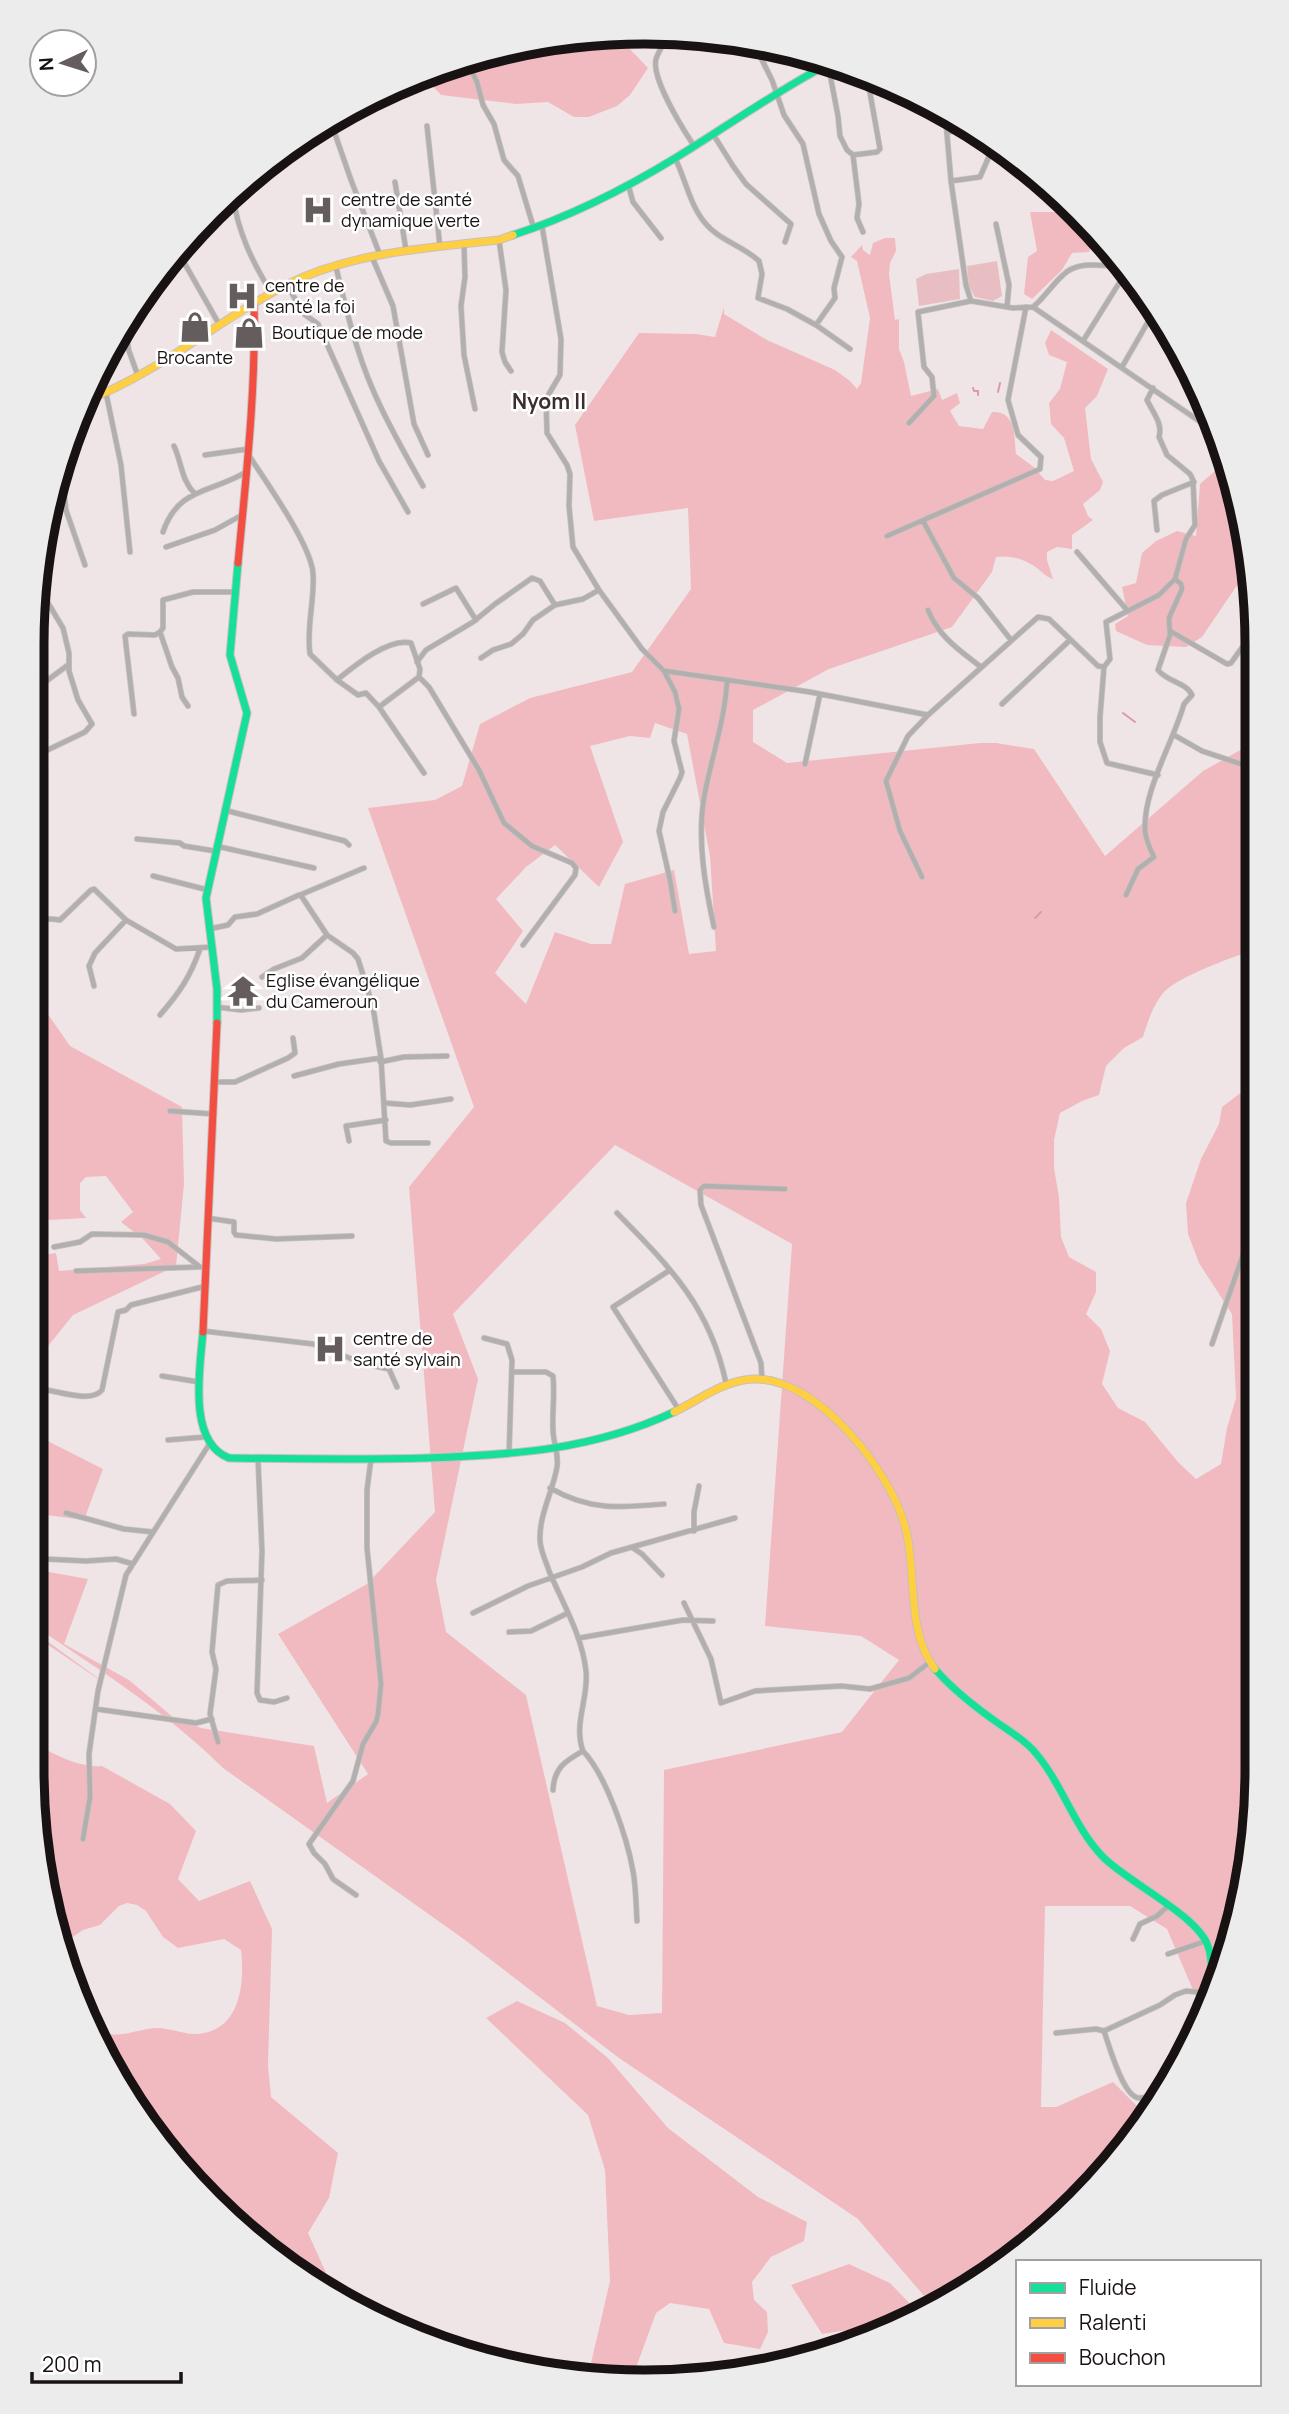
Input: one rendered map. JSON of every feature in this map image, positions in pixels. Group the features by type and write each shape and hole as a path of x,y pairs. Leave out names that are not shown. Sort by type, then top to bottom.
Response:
{"street":[{"path":"663,44 655,61 656,71 671,110 694,146"},
{"path":"759,55 784,115 803,144 819,214 831,241 842,257 834,288 835,299 816,326"},
{"path":"471,70 483,104 494,124 504,160 518,176 538,228 561,339 560,375 546,399 547,433 570,474 569,506 573,547 599,590 642,649 664,671 675,692 679,709 674,741 681,772 663,812 659,831 674,911"},
{"path":"98,396 138,376 219,324 287,285 336,266 406,250 499,240 538,228 675,158 776,92 818,70"},
{"path":"831,74 840,136 847,150 853,155 859,204 857,218 863,232"},
{"path":"853,155 877,152 880,149 869,87"},
{"path":"946,125 965,285 971,301"},
{"path":"427,126 440,247"},
{"path":"333,131 393,306 414,424 428,455"},
{"path":"947,132 956,131"},
{"path":"713,134 746,184 791,224 785,242"},
{"path":"951,181 980,177 990,154"},
{"path":"675,158 700,217 715,233 759,261 762,274 758,298 788,309 850,349"},
{"path":"395,181 406,250"},
{"path":"628,184 633,202 661,238"},
{"path":"235,206 243,241 272,294"},
{"path":"996,224 1009,285 1007,307"},
{"path":"499,240 506,290 502,352 511,371"},
{"path":"464,245 465,277 461,306 463,343 475,409"},
{"path":"183,260 219,324"},
{"path":"1033,307 1072,269 1088,265 1111,266"},
{"path":"336,266 348,316 372,388 387,423 423,486"},
{"path":"1083,341 1121,279"},
{"path":"287,285 304,314 318,324 379,461 408,512"},
{"path":"909,423 934,396 932,377 924,367 918,312 971,301 1007,307 1033,307 1203,423"},
{"path":"254,304 254,373 230,662 244,696 247,713 215,848 206,907 213,947 216,1007 214,1114 203,1267 206,1286 199,1382 200,1411 208,1440 221,1455 229,1458 370,1459 509,1455 578,1447 602,1440 679,1410 726,1383 746,1378 783,1384 818,1405 835,1419 865,1453 888,1486 906,1527 922,1643 930,1662 962,1697 1024,1741 1040,1760 1074,1818 1104,1858 1144,1891 1181,1915 1206,1941 1210,1970"},
{"path":"887,536 1037,472 1042,466 1041,457 1018,435 1008,400 1026,307"},
{"path":"1122,367 1149,319"},
{"path":"127,339 138,376"},
{"path":"1153,388 1147,400 1159,421 1159,437 1167,455 1190,474 1194,482 1195,525 1186,539 1175,579 1159,595 1107,620 1105,624 1110,659 1104,667 1100,717 1103,755 1107,763 1158,775"},
{"path":"106,393 121,465 130,552"},
{"path":"174,446 180,459 182,476 195,495"},
{"path":"205,454 248,451"},
{"path":"248,451 285,511 307,553 314,573 308,644 310,654 337,680 358,695 366,693 379,707 424,773"},
{"path":"163,531 175,507 246,472"},
{"path":"1157,530 1154,501 1194,482"},
{"path":"64,490 66,510 85,565"},
{"path":"166,547 188,542 243,515"},
{"path":"923,521 954,578 978,598 1011,640"},
{"path":"1077,552 1127,610"},
{"path":"417,662 426,650 476,620 533,578 540,581 555,604"},
{"path":"1126,895 1138,869 1154,857 1145,833 1146,813 1184,704 1192,695 1189,689 1161,675 1158,670 1170,631 1169,618 1182,586 1175,579"},
{"path":"423,604 456,588 476,620"},
{"path":"481,658 493,650 511,644 533,620 555,604 583,599 599,590"},
{"path":"134,714 125,636 155,635 160,632 163,628 165,598 193,592 235,592"},
{"path":"44,752 85,732 92,723 78,700 68,665 69,653 63,628 46,599"},
{"path":"928,610 935,627 951,644 981,667"},
{"path":"922,877 900,831 886,781 908,736 1035,618 1041,616 1049,619 1098,666 1104,667"},
{"path":"1170,631 1227,664 1231,663 1245,642"},
{"path":"160,632 178,678 182,697 188,706"},
{"path":"1002,704 1070,640"},
{"path":"337,680 363,659 402,642 411,643 420,668 419,677 379,707"},
{"path":"44,683 68,665"},
{"path":"664,671 820,694 928,715"},
{"path":"419,677 429,687 479,769 504,823 532,846 572,863 576,868 575,875 523,945"},
{"path":"714,927 702,839 704,800 725,710 727,681"},
{"path":"805,764 820,694"},
{"path":"1174,735 1202,751 1245,765"},
{"path":"224,810 345,841 349,845"},
{"path":"137,839 215,848 314,868"},
{"path":"209,929 228,925 235,917 257,914 365,868"},
{"path":"153,876 208,890"},
{"path":"44,919 60,920 92,889 126,920 176,949 213,947"},
{"path":"299,895 327,935 358,959 373,1007 381,1060 386,1141 428,1143"},
{"path":"94,986 89,966 95,953 126,920"},
{"path":"262,977 302,958 327,935"},
{"path":"160,1015 181,991 200,948"},
{"path":"216,1007 241,1010 259,1008"},
{"path":"215,1082 235,1082 288,1058 295,1053 293,1038"},
{"path":"294,1076 339,1064 404,1057 447,1056"},
{"path":"385,1104 410,1105 451,1099"},
{"path":"170,1111 214,1114"},
{"path":"349,1141 346,1126 386,1120"},
{"path":"762,1379 761,1363 701,1205 700,1190 704,1186 785,1189"},
{"path":"617,1213 682,1284 706,1320 721,1358 726,1383"},
{"path":"207,1218 234,1222 236,1236 276,1239 352,1236"},
{"path":"54,1247 80,1241 92,1234 144,1235 167,1242 203,1267"},
{"path":"1212,1344 1245,1249"},
{"path":"76,1271 203,1267"},
{"path":"670,1270 613,1307 679,1410"},
{"path":"46,1390 91,1396 99,1394 118,1312 206,1286"},
{"path":"203,1331 263,1337 326,1348 359,1362 389,1369 397,1387"},
{"path":"484,1338 507,1344 512,1360 509,1455"},
{"path":"512,1372 547,1372 553,1376 555,1398 552,1431 558,1462 540,1542 579,1638 587,1683 580,1715 580,1744 601,1775 619,1822 633,1871 637,1921"},
{"path":"162,1376 199,1382"},
{"path":"167,1440 208,1440"},
{"path":"83,1839 90,1797 89,1754 96,1709 126,1575 208,1440"},
{"path":"258,1459 262,1580 257,1693 260,1700 274,1702 287,1698"},
{"path":"356,1895 333,1879 309,1844 353,1780 363,1744 378,1714 381,1685 367,1548 370,1459"},
{"path":"694,1531 699,1486"},
{"path":"550,1488 570,1499 596,1506 664,1504"},
{"path":"66,1513 124,1529 153,1532"},
{"path":"473,1613 528,1586 582,1567 611,1553 736,1518"},
{"path":"632,1547 662,1574"},
{"path":"45,1559 116,1559 133,1564"},
{"path":"218,1742 210,1714 216,1669 212,1652 218,1585 227,1581 262,1580"},
{"path":"684,1603 711,1659 721,1703 755,1691 841,1686 870,1689 909,1678 930,1662"},
{"path":"509,1632 531,1631 568,1613"},
{"path":"579,1638 693,1620 713,1621"},
{"path":"96,1709 196,1723 212,1719"},
{"path":"553,1790 558,1768 583,1751"},
{"path":"1133,1939 1140,1924 1157,1916 1168,1906"},
{"path":"1168,1955 1206,1941"},
{"path":"1056,2033 1096,2029 1104,2032 1160,2006 1175,1995 1186,1991 1202,1992"},
{"path":"1104,2032 1114,2063 1131,2095 1137,2098 1149,2096"}],"shaded area":[{"path":"627,44 648,68 630,95 617,106 589,117 574,117 548,102 516,104 441,95 430,84 489,64 566,49"},
{"path":"1030,212 1061,212 1092,244 1089,252 1072,253 1062,270 1032,299 1024,294 1028,257 1037,251"},
{"path":"885,238 895,238 896,251 890,263 889,274 895,320 899,319 899,349 911,396 938,389 942,400 957,393 960,403 950,411 959,426 983,429 992,412 1006,415 1014,432 1016,454 1035,468 1045,480 1053,481 1074,471 1064,438 1051,424 1049,403 1060,389 1067,362 1049,355 1045,343 1051,330 1108,369 1097,396 1085,408 1091,459 1103,482 1100,490 1083,504 1088,516 1093,520 1072,535 1072,549 1057,547 1047,552 1053,579 1020,559 996,557 992,572 952,627 829,669 753,710 753,742 787,763 980,743 1034,749 1105,856 1203,771 1245,747 1245,953 1193,974 1164,992 1154,1008 1143,1037 1124,1048 1106,1066 1099,1095 1060,1113 1054,1140 1061,1237 1069,1257 1096,1272 1096,1292 1086,1314 1101,1329 1110,1351 1102,1384 1118,1408 1145,1422 1196,1479 1221,1464 1227,1428 1236,1398 1232,1314 1199,1263 1188,1234 1186,1203 1201,1159 1219,1124 1222,1107 1239,1094 1245,1093 1245,1770 1244,1809 1234,1887 1225,1925 1198,2002 1167,1929 1130,1906 1045,1906 1041,2107 1056,2107 1113,2082 1141,2107 1096,2166 1041,2221 978,2269 927,2299 858,2219 619,2058 465,1940 223,1768 155,1709 44,1632 44,1571 88,1579 64,1644 129,1680 174,1718 201,1728 314,1746 327,1803 368,1774 278,1634 367,1584 435,1512 409,1187 474,1107 368,808 435,800 462,786 480,724 530,698 632,672 691,589 688,508 594,521 575,425 639,333 715,337 724,307 724,314 767,340 835,370 857,389 861,383 870,318 857,261 851,257 862,245 863,250 870,255 873,243","holes":["655,723 687,734 710,856 716,951 689,954 674,870 625,884 611,944 591,944 555,932 526,1004 495,973 523,931 496,899 526,867 555,845 599,887 623,842 590,746 630,736 650,738","615,1145 792,1244 765,1626 861,1636 899,1660 842,1732 664,1770 662,2013 629,2015 597,2006 526,1695 446,1632 436,1580 478,1379 453,1314"]},
{"path":"997,261 1002,296 993,301 975,297 969,286 967,266"},
{"path":"959,269 960,299 919,306 916,279 926,274"},
{"path":"1218,467 1234,527 1242,581 1202,637 1186,647 1147,645 1116,631 1115,624 1128,616 1122,587 1136,583 1142,553 1156,541 1177,531 1196,536 1200,484"},
{"path":"44,1008 70,1046 182,1107 184,1184 176,1266 73,1315 44,1351 44,1255 56,1253 59,1271 144,1264 161,1259 143,1239 121,1222 133,1212 106,1176 86,1177 80,1183 80,1210 86,1218 49,1220 44,1214"},
{"path":"44,1439 103,1469 84,1520 44,1515"},
{"path":"44,1639 110,1687 44,1642"},
{"path":"44,1748 84,1765 102,1766 170,1804 196,1831 178,1879 199,1901 250,1881 272,1929 268,2065 271,2097 338,2153 329,2198 308,2233 327,2275 326,2279 248,2221 193,2166 145,2103 105,2033 121,2034 157,2028 195,2034 210,2032 222,2025 236,2005 240,1992 241,1950 224,1939 178,1948 163,1937 146,1911 127,1903 119,1906 100,1925 83,1930 69,1940 55,1887 45,1809"},
{"path":"517,2001 565,2023 608,2058 668,2128 758,2197 807,2222 804,2241 771,2257 752,2282 754,2300 767,2312 768,2332 760,2349 724,2343 709,2309 670,2303 656,2313 635,2370 590,2367 610,2281 605,2170 588,2115 486,2018"},
{"path":"849,2264 890,2283 913,2307 851,2333 848,2330 822,2334 791,2285"}],"waterway":[{"path":"998,392 1000,383"},
{"path":"973,388 978,391 978,395"},
{"path":"1123,713 1135,722"},
{"path":"1035,918 1041,912"}],"traffic: fast":[{"path":"513,235 577,210 639,179 818,70"},
{"path":"217,1023 217,989 206,898 247,713 230,655 238,563"},
{"path":"203,1332 199,1383 202,1421 207,1437 216,1449 229,1458 401,1459 521,1452 613,1435 674,1412"},
{"path":"935,1669 964,1697 1033,1750 1052,1776 1093,1845 1115,1867 1191,1923 1208,1946 1211,1968"}],"traffic: slow":[{"path":"98,395 164,361 261,299 311,274 363,258 499,240 513,235"},
{"path":"674,1412 721,1387 752,1379 777,1382 802,1393 826,1410 869,1457 886,1482 898,1507 909,1547 920,1638 935,1669"}],"traffic: jam":[{"path":"238,563 252,402 254,304"},
{"path":"203,1332 217,1023"}],"place":[{"name":"centre de santé dynamique verte","path":"318,210"},
{"name":"centre de santé la foi","path":"242,296"},
{"name":"Brocante","path":"195,327"},
{"name":"Boutique de mode","path":"249,333"},
{"name":"Eglise évangélique du Cameroun","path":"243,991"},
{"name":"centre de santé sylvain","path":"330,1349"}],"district":[{"name":"Nyom II","path":"549,402"}]}
